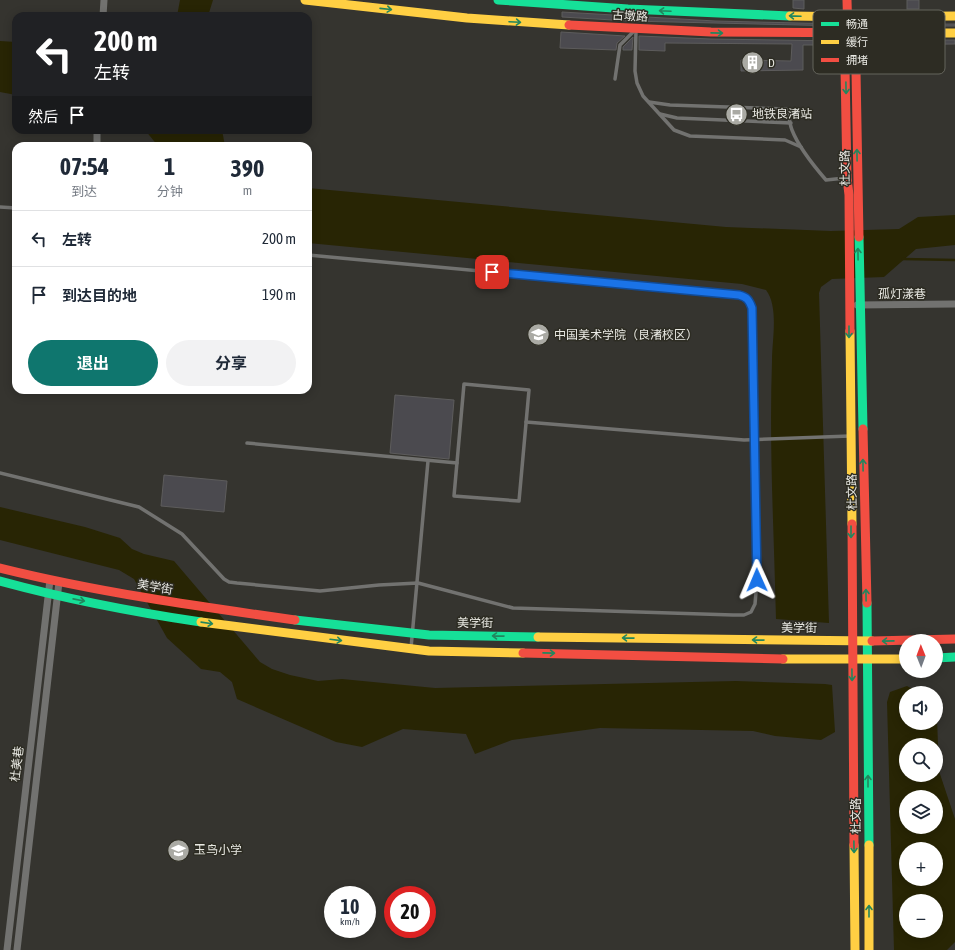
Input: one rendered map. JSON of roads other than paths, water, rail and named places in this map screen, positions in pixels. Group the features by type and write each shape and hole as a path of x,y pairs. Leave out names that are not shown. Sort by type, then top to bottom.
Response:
{"street":[{"path":"103,12 104,0"},
{"name":"古墩路","path":"305,0 478,20 714,33 813,34"},
{"name":"古墩路","path":"498,0 613,8 813,17"},
{"name":"杜文路","path":"847,0 848,10"},
{"name":"古墩路","path":"945,16 955,16"},
{"name":"古墩路","path":"945,34 955,34"},
{"name":"杜文路","path":"846,74 847,178 853,194 859,293 868,660 869,950"},
{"name":"杜文路","path":"855,950 849,292 856,74"},
{"name":"孤灯漾巷","path":"849,305 955,304"},
{"name":"美学街","path":"0,568 54,581 177,603 412,634 851,641 955,639"},
{"name":"杜美巷","path":"7,950 54,581"},
{"path":"0,582 52,595 159,616 411,649 852,660 899,659"},
{"name":"杜美巷","path":"17,950 52,595"},
{"path":"943,658 955,657"}],"lane":[{"path":"615,79 620,45 636,29"},
{"path":"636,29 635,71 637,83 643,96 674,130 690,136 785,140 801,147"},
{"path":"648,102 670,105 786,109 790,115 792,129 801,147 826,180 847,178"},
{"path":"659,113 677,118 791,123"},
{"path":"0,207 12,208"},
{"path":"0,473 139,508 182,534 229,582 320,591 418,583 513,608 732,615 744,615 751,612 755,604 757,580 752,308 749,300 744,296 312,255"},
{"path":"464,384 529,390 519,501 454,496 457,463 464,384"},
{"path":"526,422 744,440 850,436"},
{"path":"247,443 457,463"},
{"path":"411,649 428,461"}],"waterway":[{"path":"903,259 955,260"}],"place":[{"name":"D","path":"753,63"},
{"name":"地铁良渚站","path":"736,114"},
{"name":"中国美术学院（良渚校区）","path":"538,335"},
{"name":"玉鸟小学","path":"178,850"}]}
